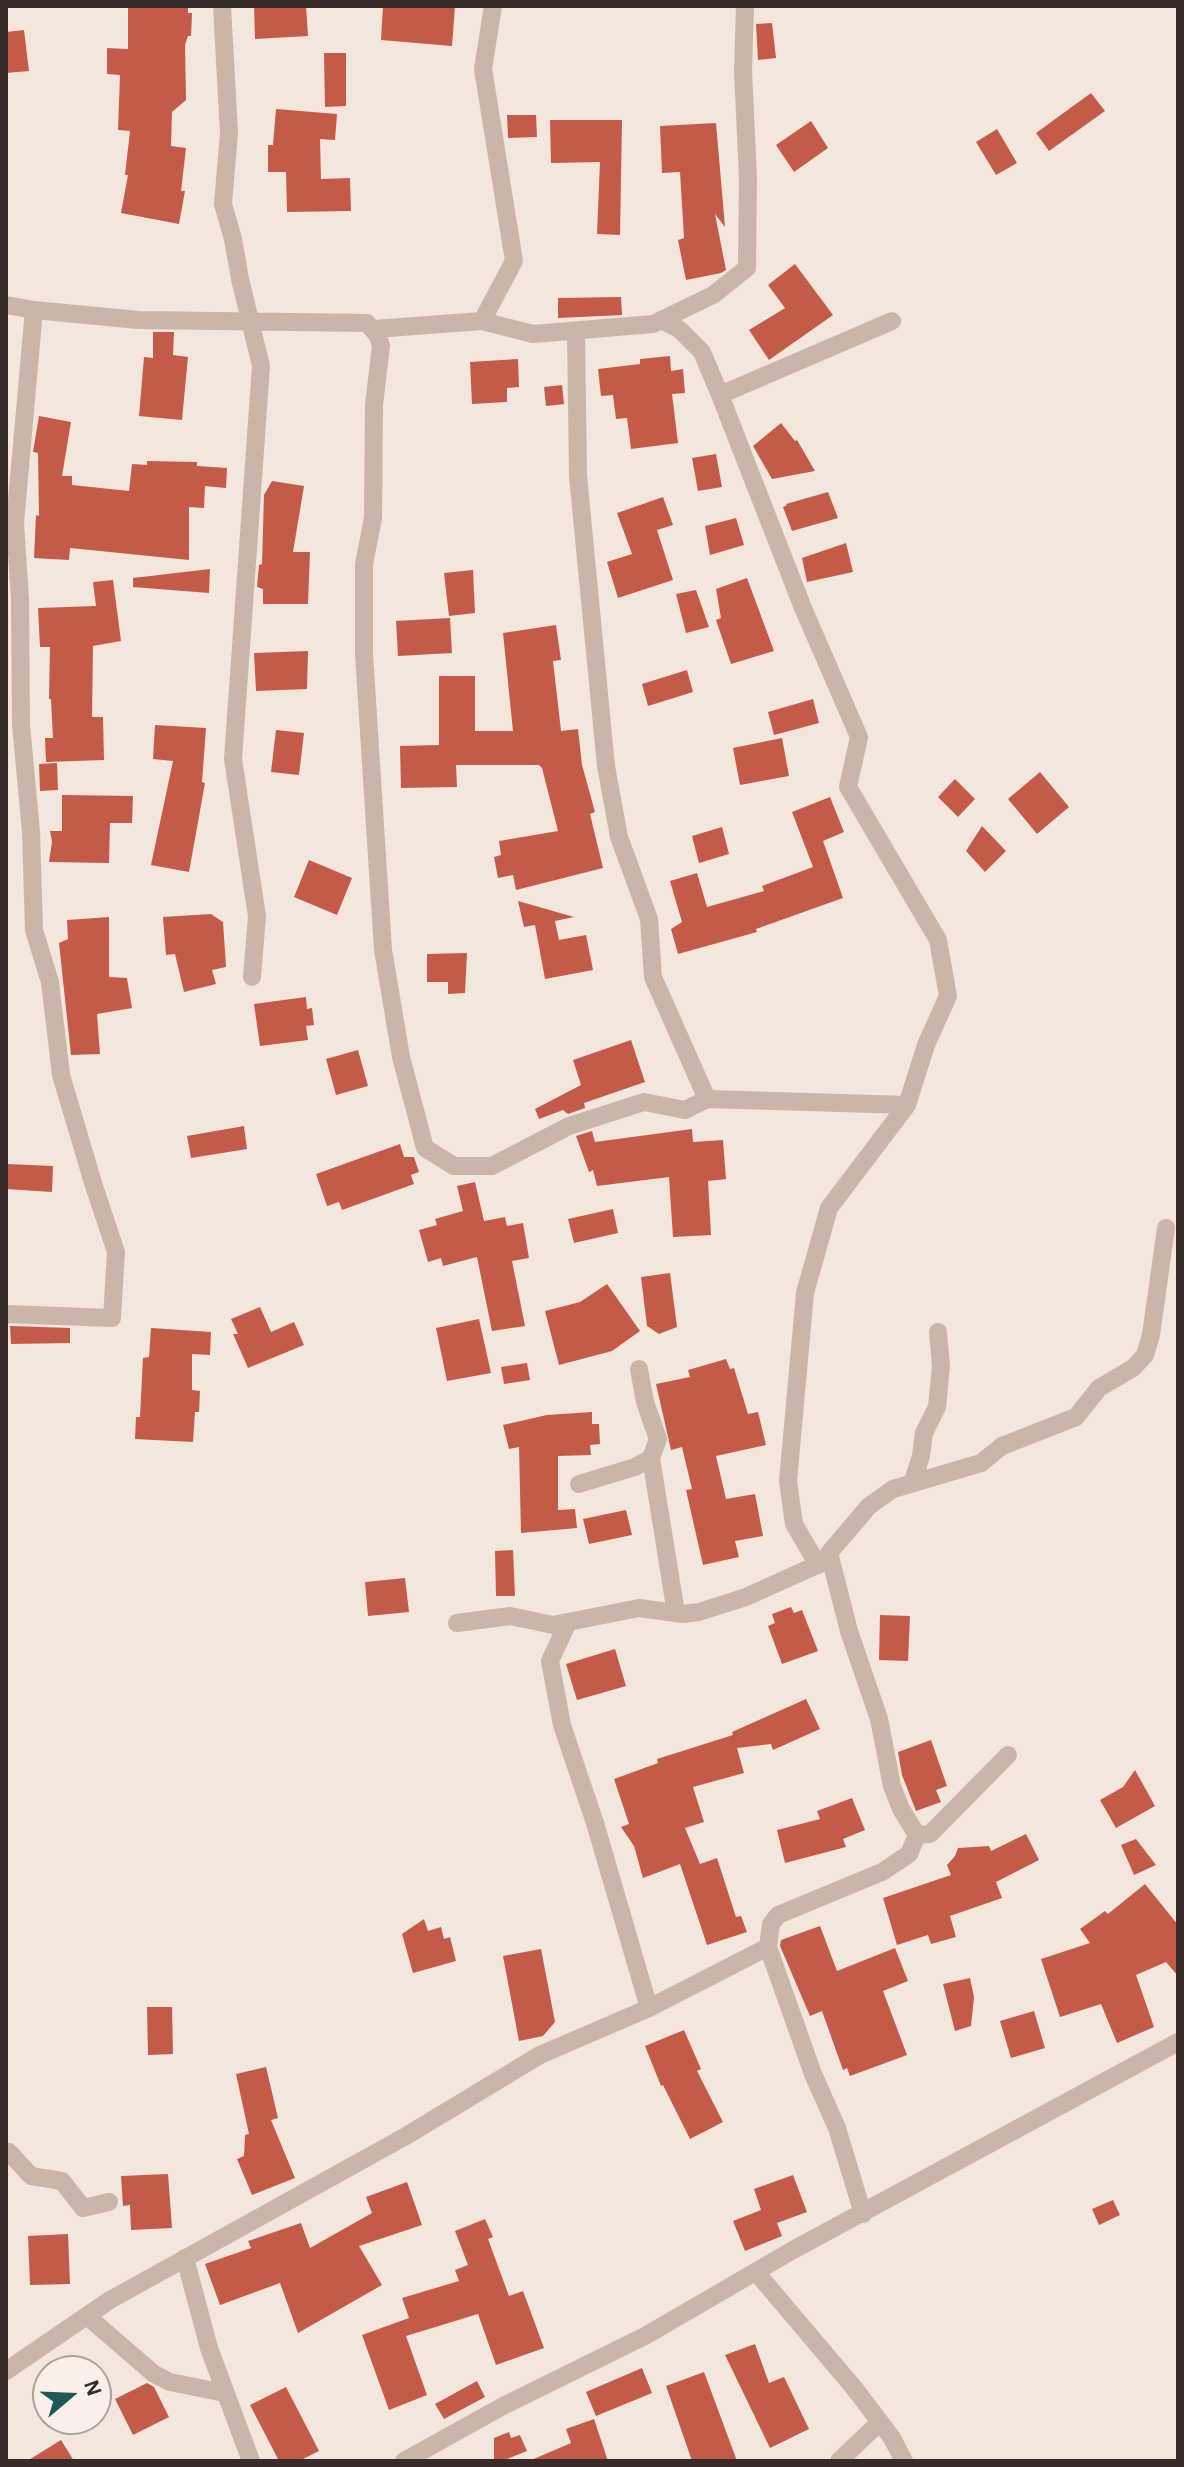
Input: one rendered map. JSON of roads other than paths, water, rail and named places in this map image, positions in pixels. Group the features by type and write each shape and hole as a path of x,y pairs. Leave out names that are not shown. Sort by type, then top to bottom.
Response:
{"street":[{"path":"222,6 229,133 223,204 261,366 233,759 257,916 252,977"},
{"path":"482,321 514,261 483,69 493,6"},
{"path":"374,329 482,321 533,334 653,324 713,295 747,268 748,178 743,71 745,6"},
{"path":"6,305 139,320 367,323 374,329 381,346 374,405 373,518 364,564 364,654 376,849 383,950 401,1057 425,1148 454,1166 492,1166 569,1126 644,1102 685,1110 707,1099 907,1105"},
{"path":"6,1314 112,1318 116,1252 61,1075 50,982 34,930 31,831 14,702 20,599 15,523 34,310"},
{"path":"661,320 679,329 702,352 803,608 859,737 848,787 938,940 948,996 926,1045 907,1105 829,1208 805,1293 788,1481 794,1524 824,1562 879,1719 892,1786 901,1809 917,1835"},
{"path":"720,395 892,321"},
{"path":"576,331 578,476 606,766 619,837 649,919 653,977 707,1099"},
{"path":"457,1623 510,1616 553,1625 639,1608 676,1613 699,1612 746,1597 824,1562 869,1506 893,1489 981,1463 1002,1446 1076,1417 1099,1388 1133,1368 1145,1355 1151,1335 1166,1228"},
{"path":"913,1481 924,1433 937,1407 941,1366 938,1332"},
{"path":"639,1369 645,1402 658,1439 651,1458 676,1613"},
{"path":"579,1484 635,1467 651,1458"},
{"path":"568,1622 550,1661 562,1725 595,1823 649,2008"},
{"path":"917,1835 930,1834 1008,1755"},
{"path":"863,2214 837,2128 813,2074 768,1947 771,1924 778,1915 882,1872 909,1854 917,1835"},
{"path":"6,2371 87,2316 185,2258 406,2136 540,2055 649,2008 768,1947"},
{"path":"404,2461 503,2406 645,2336 756,2272 1178,2042"},
{"path":"6,2152 31,2176 62,2181 83,2208 109,2202"},
{"path":"185,2258 209,2348 251,2461"},
{"path":"756,2272 880,2422 904,2461"},
{"path":"87,2316 154,2374 170,2382 224,2393"},
{"path":"839,2461 880,2422"}]}
